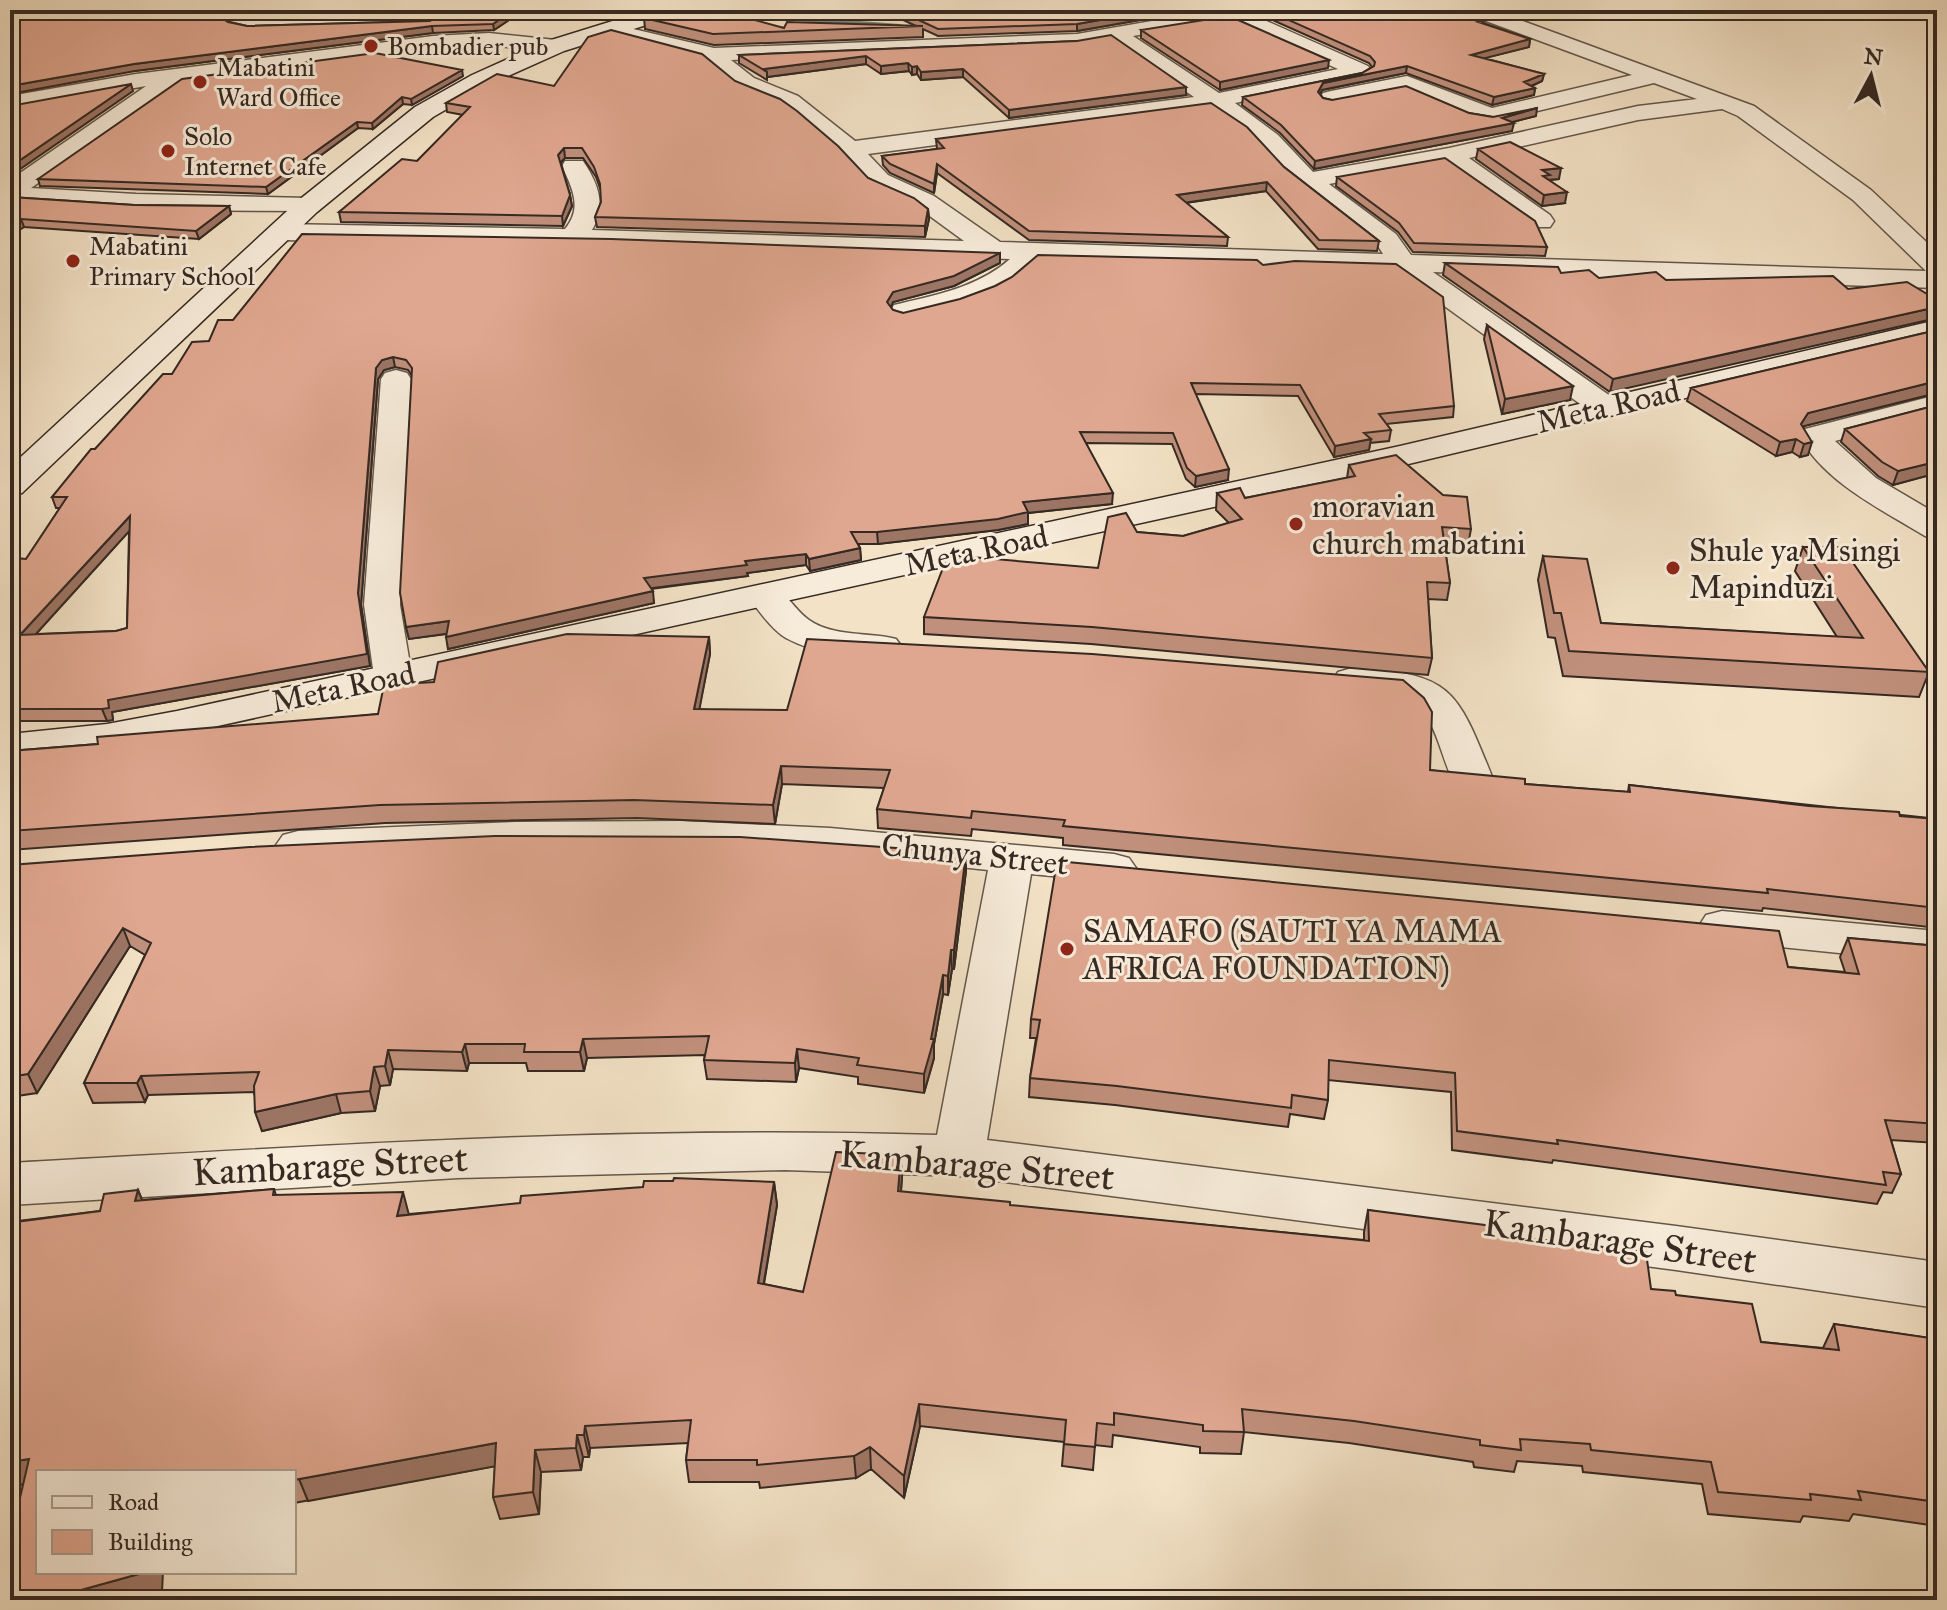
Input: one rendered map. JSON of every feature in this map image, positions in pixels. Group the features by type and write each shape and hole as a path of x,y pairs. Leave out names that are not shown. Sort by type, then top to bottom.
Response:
{"street":[{"path":"10,486 308,206 424,112 480,80 556,46 670,10"},
{"path":"1474,10 1727,102 1759,119 1862,195 1937,267"},
{"path":"197,12 225,13 237,22 249,24 437,19 450,23 461,41"},
{"path":"712,55 1040,43 1117,35 1240,12 1360,71 1213,101 850,149"},
{"path":"608,29 682,45 712,55 746,83 790,101 850,149 879,180 925,201 996,252"},
{"path":"1117,35 1240,117 1270,140 1288,163 1387,240 1403,263 1605,407"},
{"path":"10,103 175,77 461,41 489,39 556,46"},
{"path":"1240,117 1400,83 1415,85 1477,113 1492,115 1655,76"},
{"path":"10,192 175,77"},
{"path":"1309,180 1449,155 1638,113 1727,102"},
{"path":"1449,155 1541,221"},
{"path":"572,237 585,224 590,212 587,195 574,166"},
{"path":"10,192 149,202 308,206"},
{"path":"281,232 572,237 1937,280"},
{"path":"904,311 974,292 1006,276 1029,253"},
{"name":"Meta Road","path":"10,747 107,737 766,596 1370,463 1937,329"},
{"path":"393,676 382,605 396,379"},
{"path":"1937,404 1816,436 1820,444 1864,485 1922,507 1937,529"},
{"path":"766,596 797,629 817,637 838,643 914,649"},
{"path":"1311,676 1410,684 1432,697 1451,726 1472,779"},
{"name":"Chunya Street","path":"262,847 449,837 733,836 923,847 1153,872"},
{"path":"959,1156 1012,858"},
{"path":"1686,923 1937,947"},
{"name":"Kambarage Street","path":"10,1184 458,1158 785,1150 959,1156 1676,1248 1937,1285"}],"building":[{"path":"10,10 187,10 217,15 228,22 247,26 430,21 443,11 440,10 513,10 493,24 432,26 134,64 10,86"},
{"path":"669,10 692,17 718,10 784,28 787,22 923,26 713,34 644,18"},
{"path":"897,10 1157,10 1077,24 938,29"},
{"path":"1266,10 1462,10 1487,20 1478,22 1530,39 1471,55 1544,74 1524,82 1535,88 1494,97 1407,66 1323,83 1318,92 1323,98 1332,100 1406,86 1469,113 1493,117 1537,108 1502,118 1514,123 1315,161 1281,125 1243,97 1362,73 1374,66 1375,62 1370,56"},
{"path":"1229,16 1329,60 1220,82 1141,30"},
{"path":"611,30 702,54 735,81 780,99 838,146 868,178 914,198 928,209 925,226 595,217 601,202 600,184 582,148 564,148 558,155 570,195 562,216 339,212 402,159 417,161 470,107 446,103 497,74 554,86 588,37"},
{"path":"1111,35 1186,87 1009,110 963,69 921,72 917,66 912,67 908,63 881,66 866,56 764,69 767,72 739,55 1077,41"},
{"path":"375,53 462,70 411,99 402,97 372,123 357,122 266,187 38,179 182,79"},
{"path":"131,84 10,167 10,106"},
{"path":"1211,103 1247,127 1284,167 1379,241 1319,240 1267,182 1177,195 1228,237 1029,231 937,164 934,184 890,164 882,156 944,148 936,139"},
{"path":"1510,142 1561,168 1542,170 1550,175 1543,176 1567,192 1544,195 1478,149"},
{"path":"1445,158 1535,221 1547,247 1414,243 1399,223 1337,177"},
{"path":"10,197 134,205 229,206 196,231 21,219 10,227"},
{"path":"302,234 611,239 1000,253 954,276 893,292 887,302 893,310 903,313 960,299 995,286 1012,277 1038,255 1257,260 1263,265 1295,261 1396,264 1443,297 1454,406 1379,414 1391,430 1364,433 1371,439 1335,446 1300,385 1191,383 1229,469 1196,476 1187,468 1173,433 1080,432 1113,493 1023,502 1028,512 998,519 851,532 860,548 809,559 806,554 745,561 747,565 644,578 653,591 446,637 449,621 406,627 400,593 412,368 406,360 393,357 382,360 376,368 358,593 367,654 108,700 109,708 10,709 10,558 26,559 67,497 52,497 91,449 95,449 163,374 172,374 192,342 209,341 218,320 233,320","holes":["130,516 127,628 20,635"]},
{"path":"1445,263 1558,267 1561,273 1589,270 1599,278 1656,272 1666,280 1833,276 1848,289 1907,282 1937,300 1937,307 1613,379"},
{"path":"1487,325 1573,386 1505,399"},
{"path":"1937,330 1937,381 1808,413 1801,424 1812,442 1804,444 1796,439 1780,442 1691,388"},
{"path":"1937,405 1937,463 1898,471 1882,462 1845,429"},
{"path":"1396,455 1443,495 1467,497 1471,529 1442,527 1450,583 1427,582 1432,658 1092,627 924,617 948,555 1098,568 1108,517 1126,513 1137,532 1183,536 1242,519 1217,493 1240,488 1245,498 1355,476 1349,465"},
{"path":"1803,547 1842,547 1929,672 1569,651 1561,613 1554,613 1543,556 1587,559 1601,623 1863,638"},
{"path":"567,634 709,637 694,709 787,710 807,639 1092,654 1403,680 1424,698 1432,712 1430,770 1525,779 1525,784 1630,792 1629,785 1809,806 1899,812 1900,816 1937,819 1937,908 1767,889 1768,893 1063,826 1065,820 972,811 971,818 877,809 890,770 781,766 773,805 634,800 380,805 10,831 10,751 98,744 97,737 378,714 384,685 434,682 438,662"},
{"path":"495,836 740,837 966,853 954,950 951,950 948,976 943,975 931,1039 934,1039 924,1074 857,1065 859,1058 797,1049 795,1063 704,1060 709,1036 583,1039 580,1052 524,1052 525,1044 465,1044 462,1052 388,1050 385,1066 374,1067 370,1091 336,1094 255,1112 254,1086 259,1072 141,1076 137,1083 84,1083 151,943 123,928 28,1074 10,1077 10,865 250,847"},
{"path":"1057,861 1779,931 1788,967 1859,974 1848,938 1937,946 1937,1124 1885,1120 1901,1174 1883,1172 1886,1185 1557,1140 1558,1144 1457,1131 1455,1073 1329,1060 1328,1100 1292,1095 1291,1108 1030,1078 1040,1020 1031,1019"},
{"path":"836,1152 901,1155 898,1191 1010,1202 1010,1205 1369,1241 1368,1210 1500,1227 1501,1235 1646,1252 1651,1289 1752,1304 1761,1342 1839,1350 1834,1324 1937,1339 1937,1502 1858,1491 1861,1500 1810,1494 1811,1500 1718,1492 1711,1462 1591,1450 1590,1444 1520,1439 1521,1450 1480,1445 1480,1440 1354,1421 1242,1409 1244,1432 1203,1431 1203,1425 1114,1413 1114,1425 1097,1423 1095,1447 1064,1444 1066,1420 919,1404 904,1476 870,1447 854,1456 757,1465 757,1460 686,1460 691,1420 585,1426 584,1435 577,1435 576,1448 535,1450 533,1492 493,1497 496,1443 296,1480 296,1470 36,1470 36,1574 139,1574 45,1600 10,1600 10,1541 29,1459 10,1462 10,1218 16,1217 15,1222 100,1211 104,1194 138,1190 135,1201 274,1189 273,1195 403,1192 397,1216 520,1203 521,1196 643,1187 644,1181 673,1181 674,1178 774,1182 758,1283 803,1292"}],"waterway":[{"path":"715,10 738,15 900,26"}],"place":[{"name":"Bombadier pub","path":"371,46"},
{"name":"Mabatini Ward Office","path":"200,82"},
{"name":"Solo Internet Cafe","path":"168,151"},
{"name":"Mabatini Primary School","path":"73,261"},
{"name":"moravian church mabatini","path":"1296,524"},
{"name":"Shule ya Msingi Mapinduzi","path":"1673,568"},
{"name":"SAMAFO (SAUTI YA MAMA AFRICA FOUNDATION)","path":"1067,949"}]}
